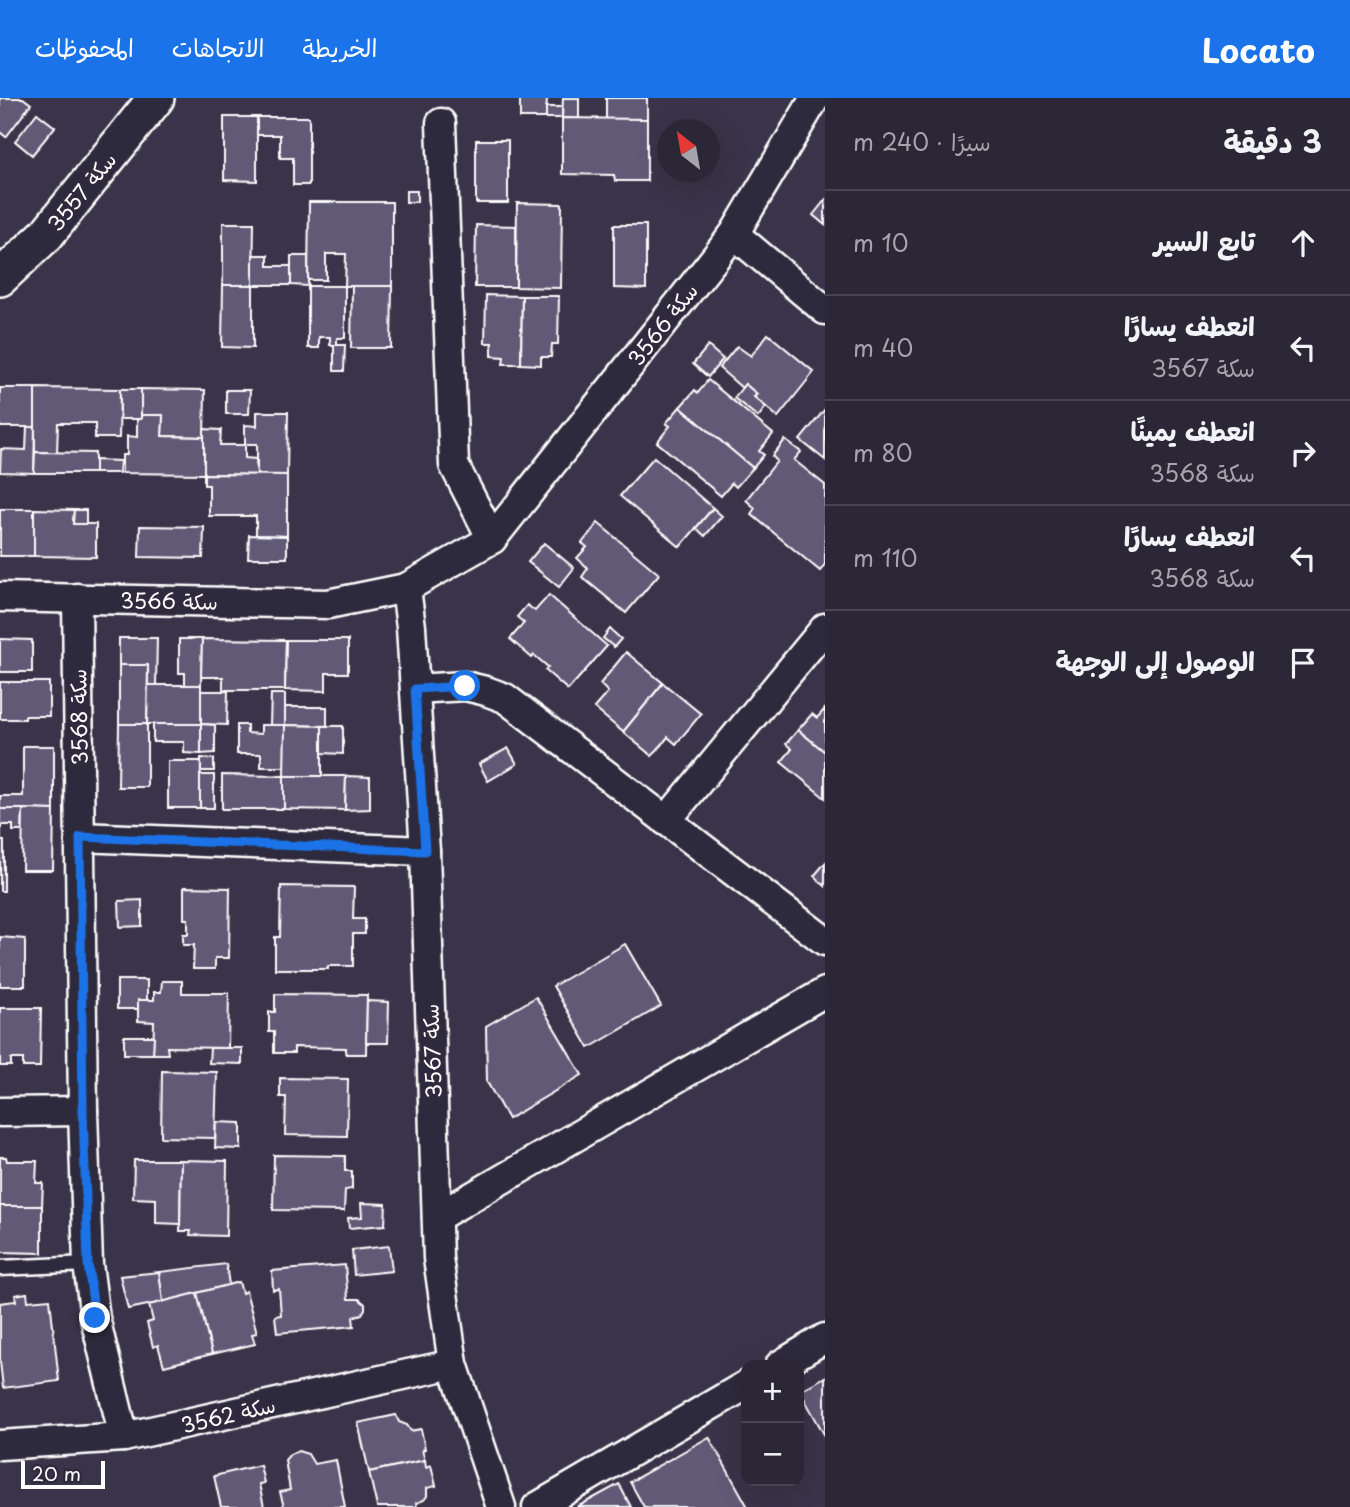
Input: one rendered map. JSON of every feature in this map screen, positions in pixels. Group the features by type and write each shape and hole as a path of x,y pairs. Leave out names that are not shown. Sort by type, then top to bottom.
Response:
{"street":[{"name":"سكة 3557","path":"0,278 46,235 156,98"},
{"name":"سكة 3566","path":"0,597 328,604 406,587 492,539 734,234 815,98"},
{"path":"441,123 454,465 492,539"},
{"path":"734,234 825,310"},
{"name":"سكة 3567","path":"406,587 411,627 425,851 438,1258 453,1364 501,1507"},
{"name":"سكة 3568","path":"77,598 83,1111 88,1264 95,1318 124,1437"},
{"path":"666,821 825,628"},
{"path":"415,689 465,686 505,698 825,941"},
{"path":"80,837 425,851"},
{"path":"437,1217 825,992"},
{"path":"0,1112 83,1111"},
{"path":"788,1360 825,1338"},
{"name":"سكة 3562","path":"0,1445 124,1437 453,1364"},
{"path":"537,1507 741,1388"}],"lane":[{"path":"0,1268 88,1264"}],"building":[{"path":"0,98 23,98 31,104 6,137 0,132"},
{"path":"520,98 547,98 546,118 520,118"},
{"path":"563,98 579,98 579,119 562,118"},
{"path":"606,98 647,98 647,119 606,119"},
{"path":"546,107 562,107 562,118 546,118"},
{"path":"37,113 55,127 32,155 15,141"},
{"path":"224,117 257,117 257,181 224,180"},
{"path":"257,117 309,117 309,185 293,185 293,158 280,158 280,135 257,135"},
{"path":"562,118 647,119 647,181 615,181 614,175 562,174"},
{"path":"476,140 508,140 508,203 476,203"},
{"path":"406,191 417,191 417,202 406,202"},
{"path":"825,200 825,225 813,215"},
{"path":"309,202 392,202 392,286 345,286 346,254 326,254 326,280 308,280"},
{"path":"517,203 562,204 561,288 516,287"},
{"path":"223,223 254,223 253,285 223,285"},
{"path":"476,225 516,226 516,287 475,287"},
{"path":"614,225 646,225 646,289 614,288"},
{"path":"253,255 268,255 268,266 291,266 291,285 253,285"},
{"path":"291,256 308,256 308,286 291,285"},
{"path":"223,285 253,285 253,348 222,347"},
{"path":"308,286 345,286 345,338 337,338 337,345 330,345 330,337 319,337 319,348 308,348"},
{"path":"352,286 392,286 391,348 351,348"},
{"path":"486,295 522,296 521,364 503,364 504,357 492,356 492,343 485,343"},
{"path":"522,296 559,296 558,344 552,344 551,357 541,357 541,365 521,364"},
{"path":"768,334 814,372 778,417 754,397 757,394 745,384 742,388 719,368 737,346 751,356"},
{"path":"334,345 345,345 344,371 334,371"},
{"path":"708,346 723,359 708,377 693,364"},
{"path":"708,380 773,434 759,451 764,455 753,468 680,407 695,390 698,393"},
{"path":"745,384 757,394 754,397 766,407 758,417 734,398"},
{"path":"0,388 35,388 35,427 0,427"},
{"path":"35,388 120,389 119,438 95,438 95,423 58,423 57,453 35,452"},
{"path":"120,389 141,389 141,419 120,419"},
{"path":"141,389 205,390 204,437 162,436 163,415 141,415"},
{"path":"226,390 250,390 249,414 226,414"},
{"path":"680,407 753,468 736,487 732,483 721,496 657,442 670,426 666,423"},
{"path":"825,409 825,460 800,440"},
{"path":"257,412 288,412 287,475 257,475 257,444 245,444 245,425 257,426"},
{"path":"141,415 163,415 162,436 204,437 204,474 122,473 122,455 127,455 127,436 137,437 137,419 141,419"},
{"path":"27,427 35,427 34,473 0,472 1,449 26,450"},
{"path":"204,429 221,430 220,445 245,445 245,458 256,459 257,475 204,474"},
{"path":"785,440 801,452 794,460 825,485 825,564 820,571 751,514 755,508 746,500 777,461 772,456"},
{"path":"35,452 95,453 95,473 34,473"},
{"path":"654,457 713,508 680,547 620,496"},
{"path":"95,460 120,461 119,473 95,473"},
{"path":"204,474 287,475 287,536 256,535 256,516 209,516 209,485 204,485"},
{"path":"713,508 722,516 705,536 696,528"},
{"path":"0,509 34,509 34,556 0,556"},
{"path":"34,509 74,510 73,524 96,524 96,557 34,556"},
{"path":"74,510 86,510 86,524 73,524"},
{"path":"598,523 659,574 626,613 582,577 588,568 577,558 587,547 582,543"},
{"path":"140,526 204,527 203,558 139,557"},
{"path":"249,535 287,536 287,558 248,558"},
{"path":"544,543 574,568 559,587 528,562"},
{"path":"549,595 607,646 568,690 545,670 548,667 534,655 532,658 510,639 524,623 517,617 527,605 535,611"},
{"path":"610,629 621,639 614,647 603,638"},
{"path":"119,638 157,638 156,685 148,685 148,665 119,665"},
{"path":"0,639 32,640 32,672 0,672"},
{"path":"179,639 202,639 201,685 185,686 185,673 179,673"},
{"path":"202,639 286,640 285,690 223,690 223,677 201,677"},
{"path":"286,640 348,640 348,673 326,673 326,691 285,690"},
{"path":"626,652 663,683 623,732 594,708 608,692 600,684"},
{"path":"119,665 148,665 147,724 119,724"},
{"path":"0,682 49,682 49,716 0,719"},
{"path":"663,683 701,714 676,744 668,737 652,756 623,732"},
{"path":"148,685 201,685 201,724 147,724"},
{"path":"201,691 228,691 227,725 201,724"},
{"path":"271,694 285,694 285,725 270,725"},
{"path":"285,707 327,707 327,726 285,725"},
{"path":"825,709 825,752 798,730 812,714 817,718"},
{"path":"119,724 147,724 147,787 118,787"},
{"path":"153,724 201,724 201,754 184,753 184,742 153,742"},
{"path":"201,724 215,725 215,753 201,754"},
{"path":"237,725 247,725 247,733 261,734 261,725 285,725 285,767 261,767 261,754 237,754"},
{"path":"285,725 322,726 322,776 284,776"},
{"path":"322,726 343,726 343,754 322,753"},
{"path":"798,730 825,752 825,798 781,762 792,749 786,744"},
{"path":"23,746 54,746 54,810 0,809 0,796 23,796"},
{"path":"508,748 517,764 488,781 479,764"},
{"path":"201,758 214,759 214,771 201,771"},
{"path":"168,761 201,761 200,808 168,808"},
{"path":"200,775 214,775 214,808 200,808"},
{"path":"222,775 284,776 284,809 222,809"},
{"path":"284,776 346,776 345,810 284,809"},
{"path":"346,776 370,777 370,809 345,810"},
{"path":"0,809 23,809 22,831 13,831 13,825 1,825 1,841 4,841 4,891 0,891"},
{"path":"23,809 54,810 53,870 22,870"},
{"path":"825,863 825,886 814,876"},
{"path":"281,886 354,887 353,919 365,919 365,934 353,934 353,966 275,969 275,937 280,937"},
{"path":"184,887 230,888 229,958 215,958 215,969 193,969 194,945 183,945 183,934 188,934 188,919 184,919"},
{"path":"142,900 142,926 120,927 119,901"},
{"path":"0,937 25,939 25,986 0,986"},
{"path":"625,944 661,1006 589,1048 553,986"},
{"path":"117,980 147,980 147,1000 138,1000 138,1009 117,1009"},
{"path":"162,981 182,981 182,993 229,993 228,1048 167,1047 168,1054 153,1054 154,1022 138,1021 138,1000 154,1000 154,992 161,992"},
{"path":"275,994 367,995 366,1054 346,1054 346,1048 294,1047 294,1053 274,1053 274,1032 269,1032 269,1012 275,1012"},
{"path":"536,997 582,1075 508,1119 487,1082 486,1026"},
{"path":"367,1001 389,1002 388,1043 366,1043"},
{"path":"0,1008 41,1008 40,1067 23,1067 23,1059 11,1059 11,1066 0,1066"},
{"path":"124,1036 154,1036 153,1054 124,1054"},
{"path":"210,1048 242,1048 242,1064 209,1063"},
{"path":"162,1071 217,1072 215,1138 161,1137"},
{"path":"280,1078 348,1079 347,1136 285,1135 286,1097 280,1097"},
{"path":"216,1122 241,1123 241,1149 215,1148"},
{"path":"274,1155 345,1156 345,1171 352,1171 352,1189 345,1190 344,1211 273,1210"},
{"path":"0,1157 6,1157 7,1161 37,1161 36,1183 43,1183 42,1206 0,1206"},
{"path":"134,1160 181,1160 180,1224 156,1223 156,1199 133,1198"},
{"path":"181,1160 227,1161 226,1236 190,1235 191,1231 180,1231"},
{"path":"361,1203 386,1204 385,1225 349,1228 348,1218 362,1217"},
{"path":"0,1206 42,1206 42,1253 0,1252"},
{"path":"389,1246 392,1271 354,1275 352,1250"},
{"path":"226,1264 229,1285 163,1302 159,1272"},
{"path":"345,1265 348,1299 359,1299 365,1304 362,1314 353,1317 354,1326 277,1333 275,1316 281,1315 279,1289 273,1290 272,1271"},
{"path":"159,1272 163,1302 128,1309 120,1276"},
{"path":"239,1282 242,1293 246,1291 257,1333 252,1334 255,1344 212,1354 197,1293"},
{"path":"27,1293 28,1301 50,1299 59,1381 3,1388 0,1303 16,1301 15,1295"},
{"path":"197,1293 212,1354 164,1366 158,1345 153,1347 147,1323 153,1321 149,1305"},
{"path":"825,1377 825,1436 804,1398 804,1389"},
{"path":"396,1415 399,1422 407,1425 411,1431 421,1429 425,1460 369,1472 358,1423"},
{"path":"709,1437 748,1507 644,1507 630,1482"},
{"path":"298,1451 308,1454 314,1464 336,1460 345,1507 284,1507 280,1492 290,1490 285,1460"},
{"path":"425,1460 426,1467 431,1465 436,1486 427,1488 427,1496 416,1503 417,1507 377,1507 369,1472"},
{"path":"260,1465 264,1483 259,1484 264,1507 221,1507 214,1476"},
{"path":"619,1484 631,1507 577,1507"}],"route":[{"path":"95,1318 88,1264 83,1111 80,837 425,851 415,689 465,686"}]}
